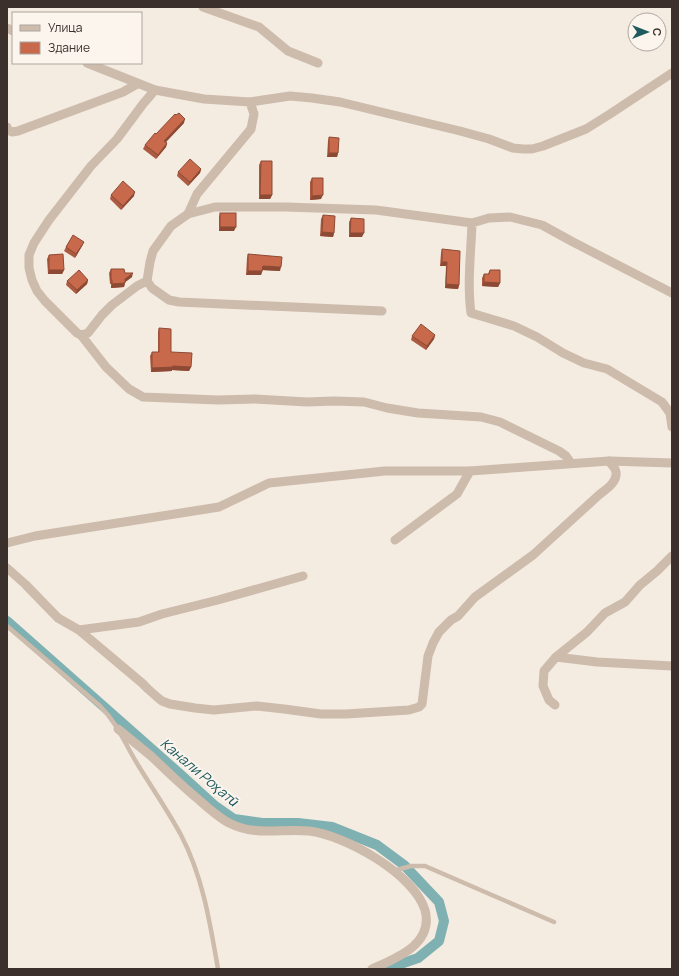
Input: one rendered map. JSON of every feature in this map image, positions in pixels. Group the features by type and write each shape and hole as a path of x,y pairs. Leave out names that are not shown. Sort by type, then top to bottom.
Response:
{"street":[{"path":"203,7 259,27 288,50 318,63"},
{"path":"89,64 155,90 204,99 250,102 290,96 340,102 460,131 489,139 512,148 523,149 532,149 543,146 586,129 672,73"},
{"path":"9,131 123,92 137,84"},
{"path":"155,90 117,139 90,166 49,220 34,243 29,255 29,268 37,291 45,301 77,333 81,335 106,367 129,389 143,397 218,400 255,399 307,402 364,402 387,408 418,413 481,417 500,422 559,451 566,456 571,463"},
{"path":"188,214 197,194 251,129 254,114 250,102"},
{"path":"382,311 179,302 168,300 152,288 147,281 150,262 153,251 171,226 188,214 214,207 293,207 376,210 472,223 489,218 510,217 542,225 672,293"},
{"path":"472,223 469,284 471,313 514,326 537,336 563,353 584,363 607,369 662,402 670,413 672,427"},
{"path":"81,335 83,336 88,333 112,305 137,286 147,281"},
{"path":"7,568 58,618 79,630 142,683 157,698 170,704 214,710 257,706 320,714 389,712 415,709 422,704 428,656 439,632 458,616 475,597 533,556 609,487 616,478 616,471 609,461"},
{"path":"7,544 35,536 219,507 269,483 385,471 470,471 609,461 672,463"},
{"path":"395,540 457,494 470,471"},
{"path":"555,706 548,700 543,686 544,671 556,657 587,632 605,613 625,602 640,585 672,556"},
{"path":"79,630 139,622 162,614 303,576"},
{"path":"556,657 671,668"},
{"path":"118,729 209,809 228,822 254,831 308,831 320,833 351,844 397,869 415,891 420,900 426,913 426,927 422,937 416,945 390,961 372,969"}],"lane":[{"path":"7,626 100,706 118,729 137,764 181,835 194,865 204,895 218,969"},
{"path":"397,869 411,866 425,866 554,922"}],"building":[{"path":"179,113 185,119 164,141 167,143 158,155 145,145 175,114 176,115"},
{"path":"329,137 339,138 338,153 329,153"},
{"path":"190,159 201,169 190,182 178,172"},
{"path":"261,161 272,161 272,195 260,195"},
{"path":"312,178 323,178 323,195 312,196"},
{"path":"123,181 135,192 123,206 111,195"},
{"path":"220,213 236,213 236,227 220,227"},
{"path":"323,215 335,216 334,233 322,232"},
{"path":"351,218 364,219 364,233 350,233"},
{"path":"73,235 84,242 76,254 66,247"},
{"path":"442,249 460,251 459,285 446,284 447,262 442,262"},
{"path":"63,254 64,270 49,270 49,255"},
{"path":"248,254 282,257 281,267 263,266 262,271 248,271"},
{"path":"111,269 124,269 125,273 133,273 125,279 125,283 112,284"},
{"path":"79,270 88,280 77,290 67,281"},
{"path":"490,270 500,270 500,283 484,282 484,274 489,274"},
{"path":"421,324 435,335 427,346 412,336"},
{"path":"159,328 171,329 171,352 192,353 191,367 173,366 152,368 152,352 159,352"}],"waterway":[{"name":"Канали Роҳатӣ","path":"7,621 214,805 234,819 262,823 298,823 332,827 377,845 404,865 439,902 444,921 439,941 418,958 386,969"}]}
